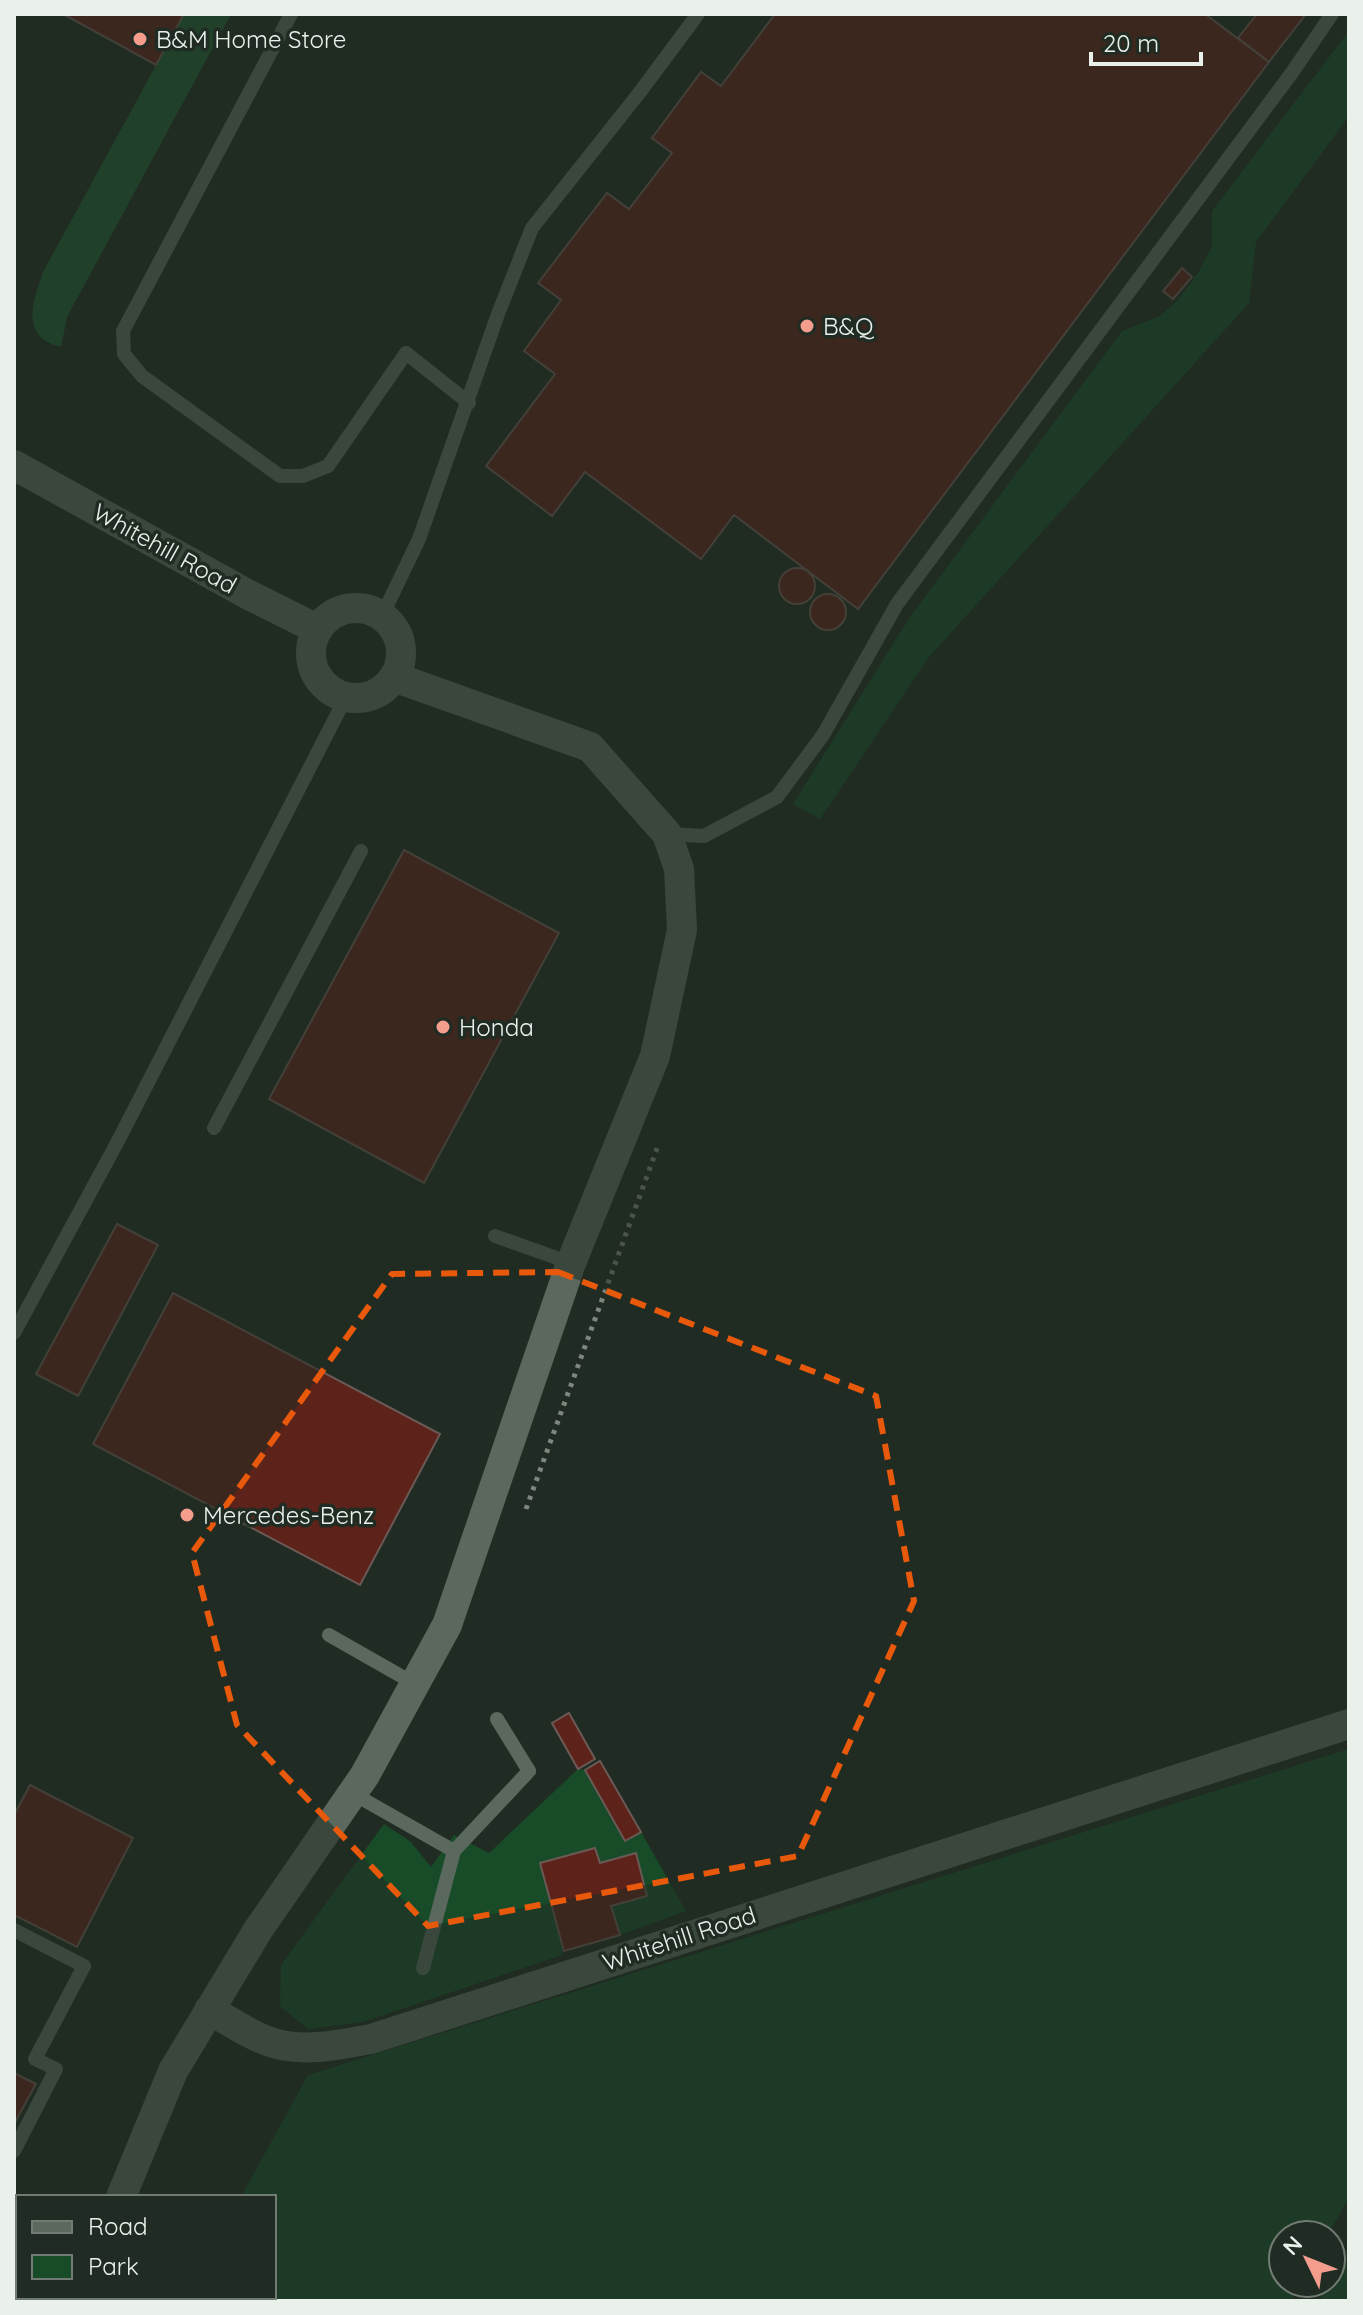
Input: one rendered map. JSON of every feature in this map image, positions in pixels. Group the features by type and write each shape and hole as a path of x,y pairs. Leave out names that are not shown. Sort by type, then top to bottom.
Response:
{"street":[{"name":"Whitehill Road","path":"14,465 249,595 317,629"},
{"path":"354,608 382,616 398,637 401,651 400,665 394,677 373,695 346,697 332,692 314,671 310,656 317,629 327,618 354,608"},
{"path":"122,2195 173,2071 258,1930 365,1775 447,1625 571,1263 655,1056 682,930 679,869 667,834 590,747 394,677"},
{"name":"Whitehill Road","path":"209,2010 276,2044 316,2048 371,2039 1349,1724"}],"lane":[{"path":"291,14 123,331 124,354 142,376 280,476 303,476 328,466 406,353 469,403"},
{"path":"382,616 419,539 498,314 532,228 698,14"},
{"path":"667,834 704,836 777,797 823,735 897,604 1291,74 1332,14"},
{"path":"14,1333 118,1141 346,697"},
{"path":"214,1128 361,851"},
{"path":"495,1236 571,1263"},
{"path":"329,1635 415,1684"},
{"path":"423,1968 454,1851 529,1771 497,1719"},
{"path":"352,1793 454,1851"},
{"path":"14,1930 84,1966 35,2059 56,2069 14,2151"}],"highlighted area":[{"path":"558,1272 876,1396 914,1601 798,1856 428,1926 237,1725 192,1553 392,1274"}],"green space":[{"path":"184,14 231,14 67,317 61,347 48,342 39,335 32,317 43,272"},
{"path":"1349,31 1349,116 1256,242 1249,303 929,657 820,819 793,804 910,617 1122,331 1160,316 1177,301 1198,273 1212,246 1212,211"},
{"path":"1349,1749 1349,2197 1337,2219 1267,2219 1267,2299 1292,2301 184,2301 276,2299 276,2195 242,2195 308,2075"},
{"path":"578,1769 585,1770 625,1840 641,1832 686,1911 620,1935 611,1906 647,1895 636,1854 600,1863 595,1848 562,1955 363,2022 308,2029 280,2006 281,1965 384,1824 411,1842 431,1867 454,1835 489,1853"},
{"path":"1349,2246 1349,2301 1319,2301 1347,2299"}],"building":[{"name":"B&M Home Store","path":"63,14 184,14 156,65"},
{"name":"B&Q","path":"775,14 1205,14 1269,62 858,609 734,515 701,559 585,472 552,516 486,466 555,374 524,351 561,300 538,283 607,193 629,209 672,153 652,138 701,72 721,86"},
{"path":"1257,14 1306,14 1269,62 1238,38"},
{"path":"1182,268 1192,277 1173,299 1163,291"},
{"path":"797,568 810,573 815,586 810,599 797,604 784,599 779,586 784,573"},
{"path":"828,594 841,599 846,612 841,625 828,630 815,625 810,612 815,599"},
{"path":"404,850 559,933 424,1183 269,1099"},
{"path":"117,1224 158,1245 78,1396 36,1374"},
{"path":"173,1293 440,1434 360,1585 93,1444"},
{"path":"569,1713 595,1759 578,1769 552,1723"},
{"path":"600,1761 641,1832 625,1841 585,1770"},
{"path":"30,1785 133,1838 77,1947 14,1915 14,1815"},
{"path":"595,1848 600,1863 636,1853 647,1896 611,1906 620,1935 564,1951 540,1863"},
{"path":"14,2073 36,2084 14,2124"}],"place":[{"name":"B&M Home Store","path":"140,39"},
{"name":"B&Q","path":"807,326"},
{"name":"Honda","path":"443,1027"},
{"name":"Mercedes-Benz","path":"187,1515"}]}
